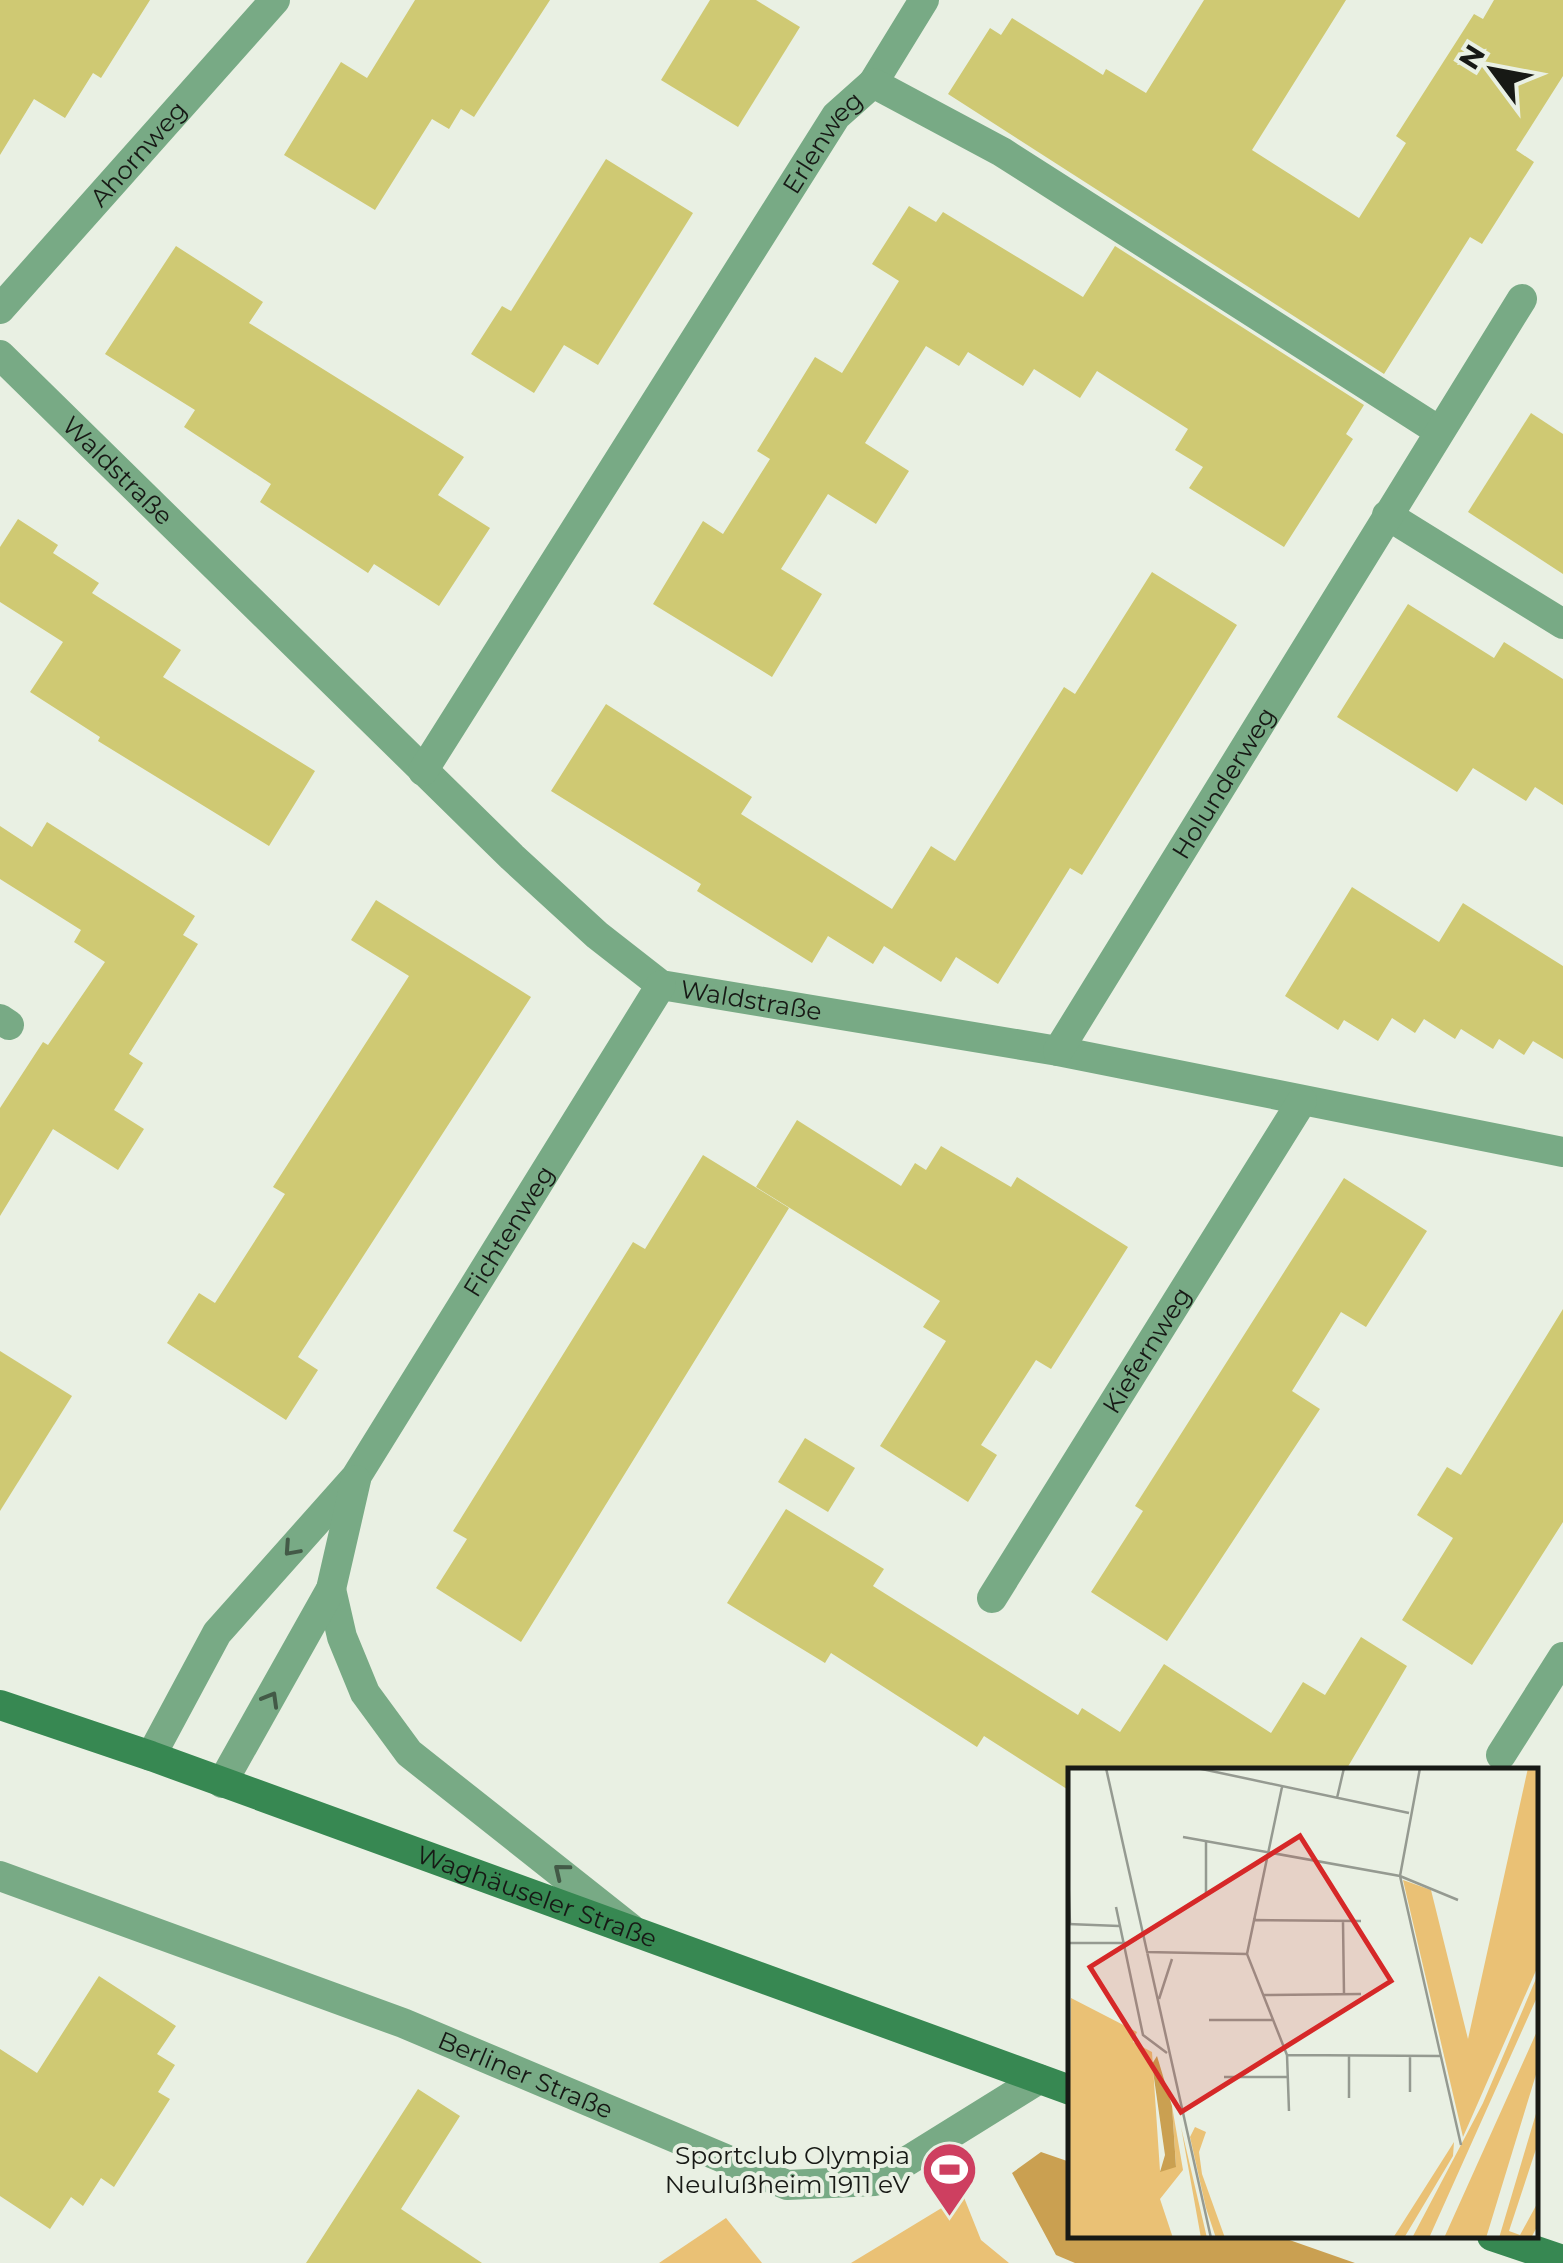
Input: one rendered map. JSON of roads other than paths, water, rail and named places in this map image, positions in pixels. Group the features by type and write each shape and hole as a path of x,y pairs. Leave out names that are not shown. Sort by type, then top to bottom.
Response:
{"street":[{"name":"Ahornweg","path":"0,309 275,0"},
{"path":"873,83 924,0"},
{"name":"Erlenweg","path":"423,771 836,116 873,83 1002,152 1438,431"},
{"name":"Holunderweg","path":"1058,1050 1522,298"},
{"name":"Waldstraße","path":"0,356 423,771 597,934 661,985 1058,1050 1563,1152"},
{"path":"1387,515 1563,624"},
{"name":"Fichtenweg","path":"152,1756 217,1633 356,1477 661,985"},
{"name":"Kiefernweg","path":"992,1598 1302,1100"},
{"name":"Fichtenweg","path":"222,1783 332,1589 356,1477"},
{"name":"Fichtenweg","path":"332,1589 342,1637 364,1693 410,1752 636,1933"},
{"path":"1500,1755 1563,1658"},
{"name":"Waghäuseler Straße","path":"0,1705 152,1756 1068,2089"},
{"name":"Berliner Straße","path":"0,1876 403,2024 787,2184 875,2181 1038,2079"},
{"path":"1498,2238 1563,2260"}],"place":[{"name":"Sportclub Olympia Neulußheim 1911 eV","path":"949,2218"}]}
